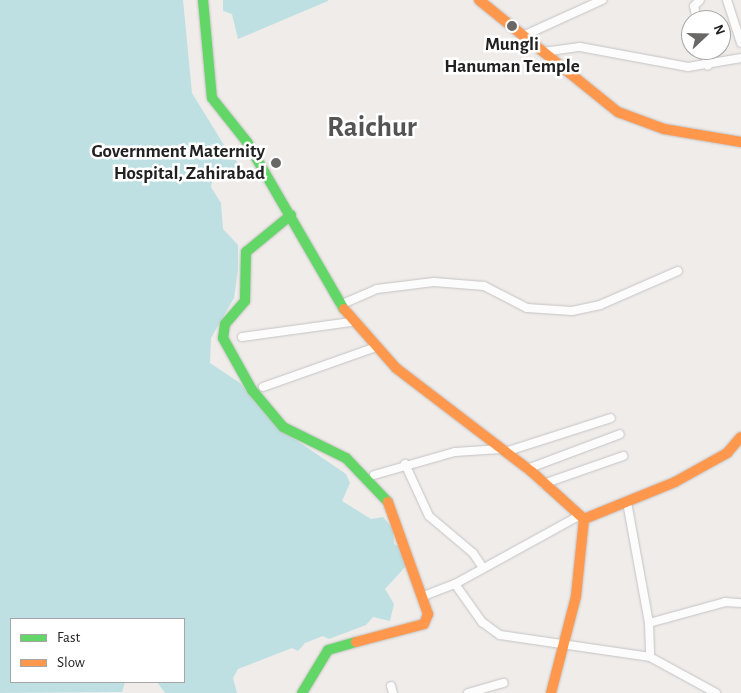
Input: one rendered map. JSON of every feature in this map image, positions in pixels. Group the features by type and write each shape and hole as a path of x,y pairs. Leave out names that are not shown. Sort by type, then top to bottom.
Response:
{"street":[{"path":"203,0 212,98 247,142 351,322 373,348 527,469 580,518"},
{"path":"525,35 602,0"},
{"path":"695,10 694,6 700,0"},
{"path":"728,0 741,43"},
{"path":"482,1 618,112 664,129 741,142"},
{"path":"543,52 580,47 653,63 708,66 741,58"},
{"path":"706,60 708,66"},
{"path":"290,214 246,252 245,301 225,324 223,338 252,390 284,427 321,450 346,458 393,508 407,538 421,597 428,614 424,624 328,650 302,693"},
{"path":"340,305 377,289 434,282 484,286 527,308 572,310 600,305 678,271"},
{"path":"242,337 351,322"},
{"path":"263,387 373,348"},
{"path":"374,475 404,464 455,452 503,451 612,418"},
{"path":"527,469 620,434"},
{"path":"421,597 455,584 580,518 626,502 727,453 741,438"},
{"path":"543,484 623,456"},
{"path":"404,464 429,516 473,553 484,568"},
{"path":"626,502 650,623 650,657"},
{"path":"551,693 576,596 580,518"},
{"path":"455,584 495,632 650,657 716,693"},
{"path":"650,623 725,602 741,603"},
{"path":"468,693 504,683"}],"water":[{"path":"0,0 183,0 192,93 227,150 233,153 242,175 233,179 229,170 215,168 211,187 221,203 223,229 238,245 238,270 234,298 211,338 210,363 240,383 277,427 346,474 350,483 342,501 371,519 383,517 393,529 394,544 400,547 407,565 385,589 394,604 390,621 373,617 366,625 329,639 323,636 305,643 298,651 292,648 238,669 233,678 237,693 165,693 158,683 185,683 185,618 10,618 10,683 125,683 122,692 0,693"},
{"path":"223,0 328,1 238,39 232,14 223,11"}],"traffic: fast":[{"path":"203,0 212,98 247,142 344,309"},
{"path":"291,215 246,252 245,301 225,324 223,338 252,390 283,427 346,458 388,502"},
{"path":"302,693 328,650 356,642"}],"traffic: slow":[{"path":"479,0 618,112 664,129 741,142"},
{"path":"344,309 396,368 532,472 584,519"},
{"path":"551,693 576,596 584,519 675,482 727,453 741,437"},
{"path":"356,642 424,624 428,614 388,502"}],"place":[{"name":"Mungli Hanuman Temple","path":"512,26"},
{"name":"Government Maternity Hospital, Zahirabad","path":"276,163"}],"district":[{"name":"Raichur","path":"372,128"}]}
